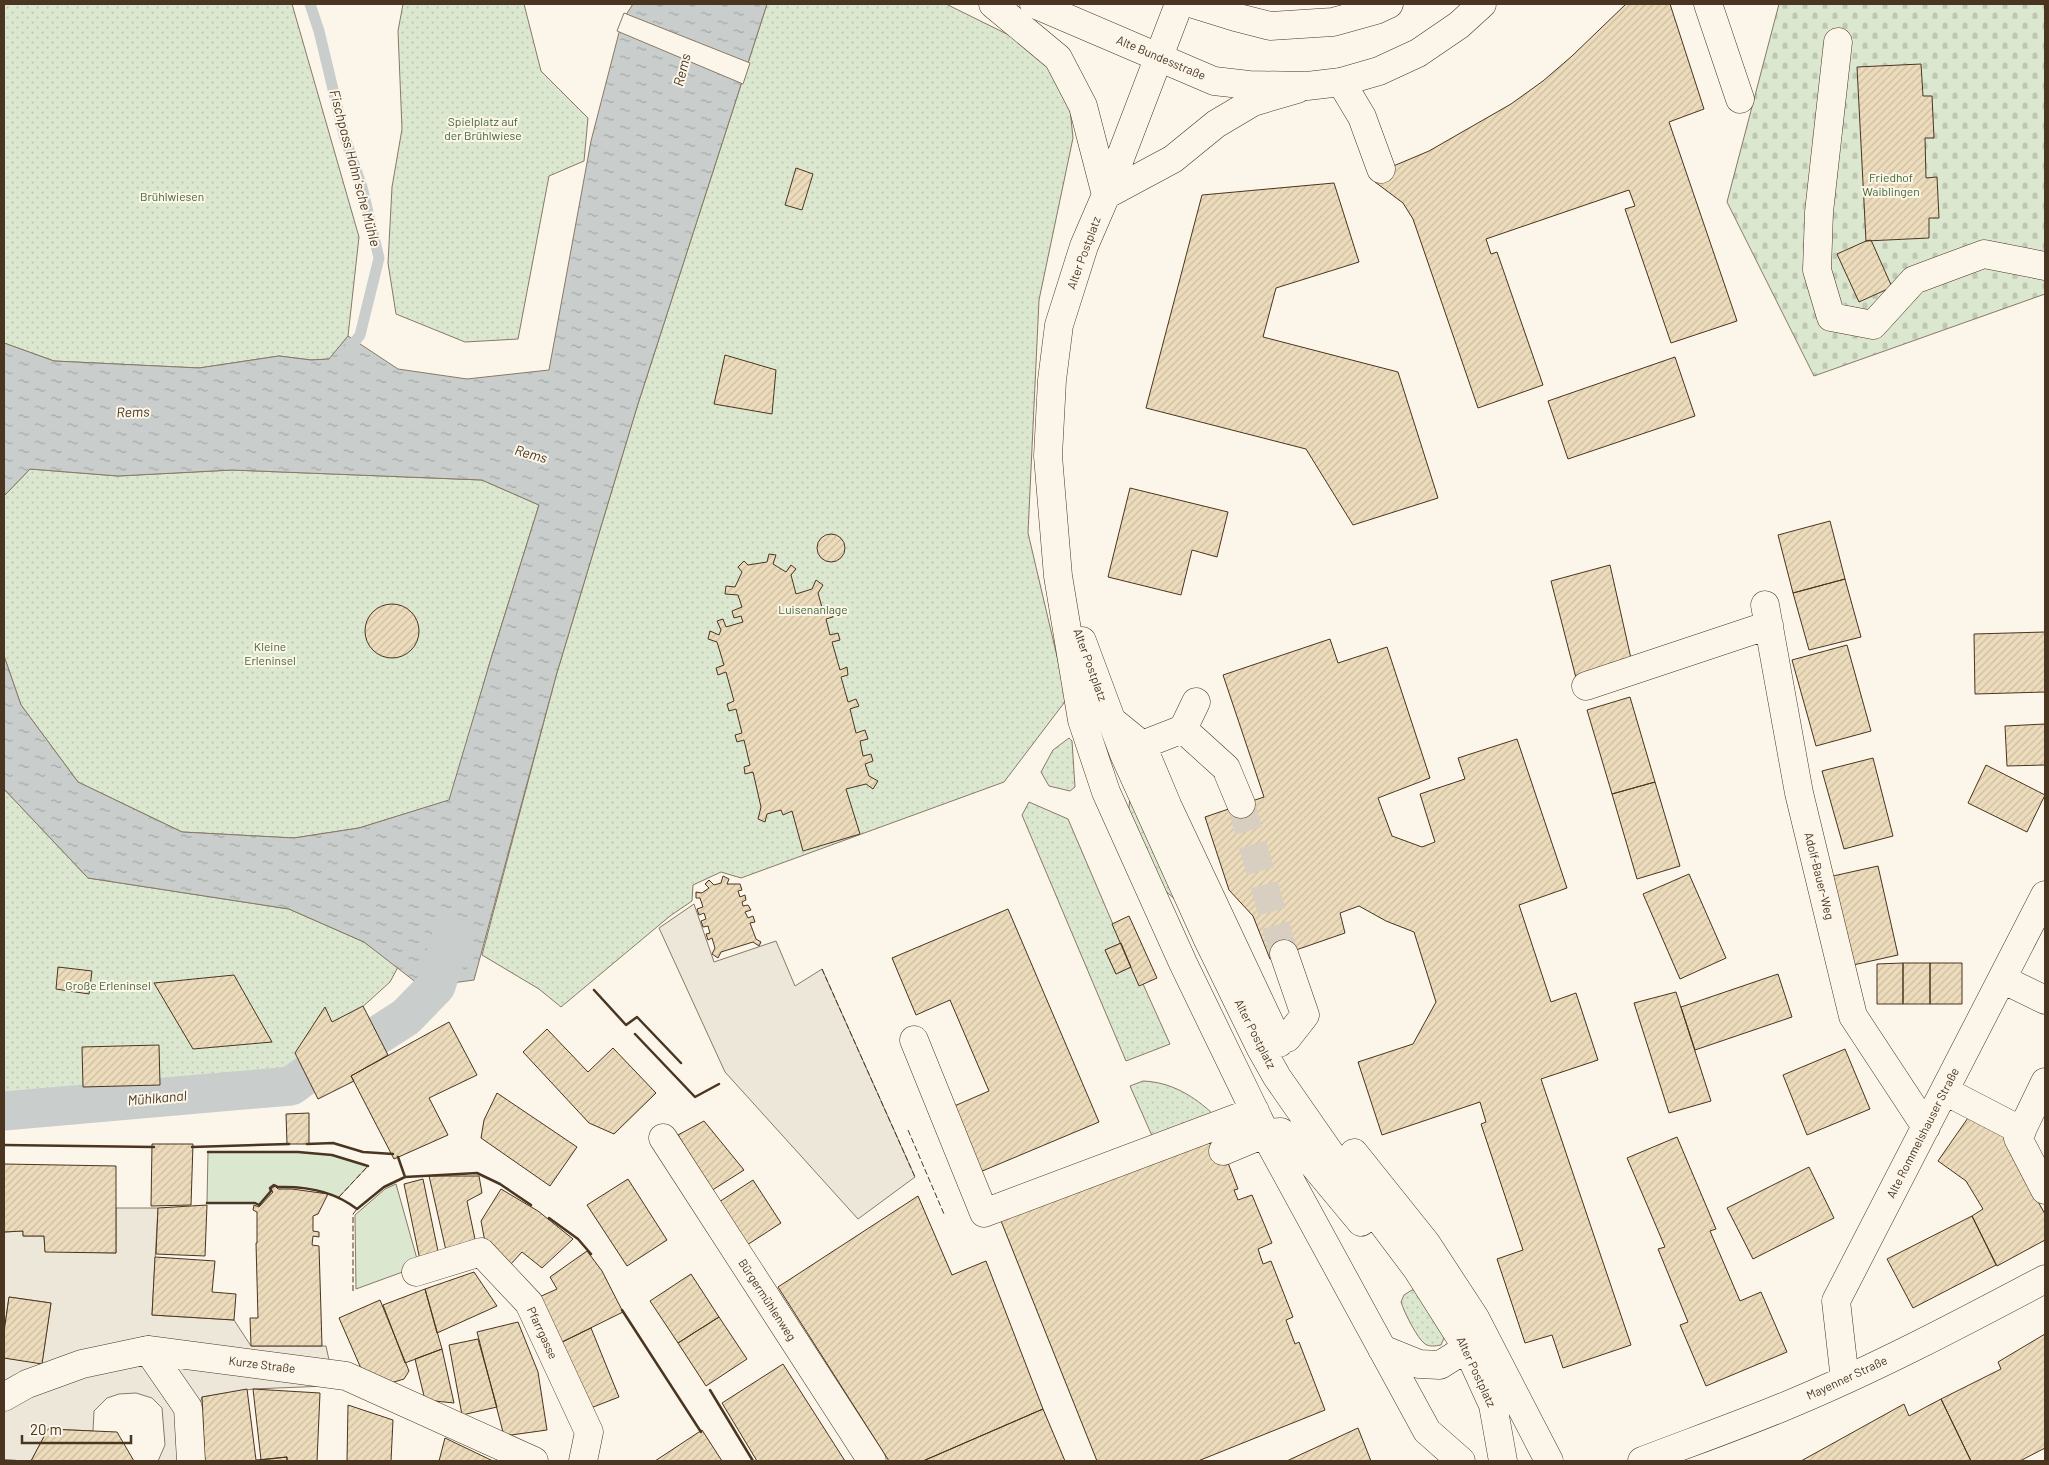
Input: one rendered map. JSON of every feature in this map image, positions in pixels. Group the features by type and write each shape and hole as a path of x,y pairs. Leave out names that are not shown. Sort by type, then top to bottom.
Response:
{"street":[{"path":"994,4 1058,58 1084,106 1106,195 1173,159 1216,124 1253,102 1307,86"},
{"name":"Alte Bundesstraße","path":"1034,4 1214,81 1249,85 1307,86 1342,82 1379,71 1418,53 1459,25 1482,4"},
{"name":"Alter Postplatz","path":"1179,4 1106,195 1084,246 1059,325 1056,344 1048,456 1058,576 1082,720 1106,792 1157,907 1265,1130 1427,1431 1461,1461"},
{"path":"1193,4 1270,26 1333,22 1372,6"},
{"path":"1708,4 1740,99"},
{"path":"1838,42 1819,212 1817,270 1831,317 1873,325 1914,280 1984,254 2045,266"},
{"path":"1342,82 1362,118 1382,169"},
{"name":"Alter Postplatz","path":"1058,576 1109,718 1133,750 1204,931 1269,1044 1282,1085 1417,1270 1467,1348 1493,1405 1503,1461"},
{"name":"Adolf-Bauer-Weg","path":"1586,686 1767,615 1799,793 1853,1016 1926,1127"},
{"path":"1106,792 1133,750 1183,729 1196,702"},
{"path":"1183,729 1226,768 1241,804"},
{"name":"Alte Rommelshauser Straße","path":"1845,1380 1836,1300 2045,895"},
{"path":"1218,1035 1269,1044 1287,1038 1305,1014 1284,954"},
{"path":"2002,979 2045,1000"},
{"path":"914,1040 984,1213 1145,1153 1265,1130 1281,1132 1292,1139 1372,1235 1396,1243"},
{"path":"1269,1044 1432,1251 1475,1318 1548,1461"},
{"path":"2045,1082 2018,1138 2045,1190"},
{"path":"1945,1090 2022,1130"},
{"path":"1226,1158 1265,1130"},
{"name":"Bürgermühlenweg","path":"663,1138 872,1461"},
{"name":"Pfarrgasse","path":"416,1272 481,1252 508,1280 529,1304 589,1432 583,1461"},
{"name":"Mayenner Straße","path":"1642,1461 1784,1407 1845,1380 2045,1279"},
{"path":"1382,1349 1419,1364 1440,1365 1467,1348"},
{"path":"148,1350 188,1408 191,1461"},
{"name":"Kurze Straße","path":"4,1397 27,1384 82,1364 148,1350 346,1376 518,1458"}],"green space":[{"name":"Brühlwiesen","path":"4,4 292,4 359,237 348,336 330,359 311,360 279,356 199,368 54,361 4,343"},
{"name":"Spielplatz auf der Brühlwiese","path":"403,4 524,4 541,71 588,118 584,161 549,176 518,339 465,342 396,314 388,263 392,187 402,129 398,31"},
{"name":"Luisenanlage","path":"767,4 946,4 1019,40 1042,59 1059,82 1070,109 1073,138 1039,300 1028,533 1067,699 1004,782 741,878 721,872 693,885 692,901 670,916 561,1007 539,989 482,955 556,676 637,407"},
{"name":"Friedhof Waiblingen","path":"1779,4 2045,4 2045,294 1814,376 1727,202"},
{"name":"Kleine Erleninsel","path":"30,469 118,476 232,470 482,480 539,505 490,662 450,800 359,828 294,838 182,832 78,782 21,705 4,656 4,496"},
{"path":"1069,738 1072,741 1075,787 1070,791 1049,786 1041,772 1053,750"},
{"name":"Große Erleninsel","path":"4,789 88,878 289,909 364,942 398,967 390,982 286,1076 4,1098"},
{"path":"1130,797 1180,904 1158,884 1128,817"},
{"path":"1029,802 1068,819 1121,943 1105,950 1116,974 1131,967 1143,984 1170,1044 1126,1061 1022,815"},
{"path":"1143,1081 1163,1084 1182,1091 1214,1115 1153,1138 1130,1086"},
{"path":"208,1152 298,1152 332,1155 368,1166 339,1197 317,1190 278,1187 274,1185 259,1205 255,1203 207,1203"},
{"path":"396,1184 419,1266 356,1289 355,1215 385,1189"},
{"path":"1412,1290 1417,1290 1445,1331 1441,1345 1431,1346 1425,1344 1411,1325 1401,1302 1404,1295"}],"shaded area":[{"path":"694,904 714,962 776,941 795,986 822,969 915,1177 858,1219 725,1072 659,928"},
{"path":"116,1208 158,1208 152,1315 234,1320 251,1346 326,1346 332,1374 327,1386 253,1389 202,1397 200,1404 204,1461 158,1461 165,1445 162,1408 152,1398 136,1393 119,1394 107,1398 94,1411 93,1431 48,1429 31,1461 4,1460 4,1358 42,1363 51,1303 9,1297 4,1332 4,1232 23,1231 23,1236 44,1236 45,1251 116,1253"}],"water":[{"name":"Rems","path":"633,4 767,4 637,407 556,676 474,980 422,987 364,942 289,909 88,878 4,789 4,656 21,705 78,782 182,832 294,838 359,828 449,800 539,505 482,480 232,470 118,476 30,469 4,496 4,343 54,361 199,368 279,356 311,360 329,359 348,336 398,369 467,379 549,370 591,141 622,21"}],"pier":[{"path":"624,13 750,63 743,84 617,31"}],"building":[{"path":"1626,4 1670,4 1704,109 1669,122 1737,321 1671,343 1625,209 1635,206 1629,190 1486,239 1491,254 1497,252 1543,385 1478,408 1413,219 1403,203 1375,182 1372,175 1429,151 1511,104 1543,81 1572,56"},
{"path":"1921,64 1923,96 1932,96 1934,138 1925,138 1926,178 1937,177 1939,218 1929,218 1929,238 1866,241 1857,67"},
{"path":"796,168 813,174 802,210 785,205"},
{"path":"1334,183 1359,262 1276,288 1263,337 1398,372 1438,498 1353,525 1306,449 1146,408 1202,195"},
{"path":"1871,240 1892,287 1859,302 1837,254"},
{"path":"725,355 776,370 772,414 714,404"},
{"path":"1675,357 1695,416 1568,459 1548,401"},
{"path":"1130,488 1228,512 1217,557 1192,550 1181,595 1108,577"},
{"path":"1830,521 1845,579 1793,593 1778,535"},
{"path":"831,534 841,538 845,548 841,558 831,562 821,558 817,548 821,538"},
{"path":"769,554 776,555 773,564 786,572 791,565 796,569 791,575 796,594 812,589 816,580 823,585 818,593 823,611 831,609 833,617 826,619 830,635 838,633 840,640 832,642 840,670 847,667 848,675 841,677 848,702 856,699 859,706 850,709 856,733 865,730 868,739 860,741 863,756 871,754 873,761 865,764 869,776 878,781 873,789 866,784 846,789 860,834 803,851 792,811 783,815 781,810 767,814 765,822 758,819 761,807 753,772 745,774 744,767 750,765 744,740 737,742 735,735 742,733 736,709 729,711 727,704 734,701 726,672 718,675 716,668 724,665 717,642 708,639 710,631 719,635 721,630 717,621 723,619 726,627 743,622 741,616 734,618 732,611 742,607 738,595 725,594 726,586 735,587 742,572 738,567 744,561 748,565 767,562"},
{"path":"1610,565 1632,663 1576,678 1551,581"},
{"path":"1845,579 1861,637 1809,650 1793,593"},
{"path":"387,604 397,604 407,608 415,616 419,631 415,646 407,654 397,658 387,658 377,654 369,646 365,636 365,626 369,616 377,608"},
{"path":"2045,632 2045,692 1975,694 1974,634"},
{"path":"1330,639 1338,663 1387,647 1430,778 1378,798 1392,836 1422,847 1435,842 1420,794 1465,779 1458,758 1517,739 1567,888 1519,905 1551,1002 1576,993 1598,1060 1541,1079 1631,1345 1563,1368 1552,1335 1525,1343 1497,1259 1523,1250 1481,1124 1486,1122 1480,1102 1382,1135 1358,1062 1413,1044 1436,1002 1414,932 1386,921 1359,906 1340,913 1345,933 1270,959 1253,916 1229,890 1205,817 1264,797 1223,675"},
{"path":"1847,645 1871,731 1816,746 1792,660"},
{"path":"1630,697 1655,782 1612,794 1587,710"},
{"path":"2045,724 2045,765 2007,766 2005,726"},
{"path":"1873,758 1893,836 1844,849 1822,771"},
{"path":"1986,765 2045,795 2027,832 1968,803"},
{"path":"1655,782 1680,866 1637,879 1612,794"},
{"path":"1878,866 1898,955 1853,965 1833,876"},
{"path":"1689,874 1726,958 1680,979 1643,894"},
{"path":"723,876 729,879 727,884 740,884 742,890 738,891 740,897 745,895 746,900 742,902 743,906 748,905 751,910 745,912 748,918 753,916 755,922 750,923 756,939 761,942 759,946 753,942 721,952 718,958 712,954 715,948 712,938 708,940 706,934 710,933 708,926 703,927 701,921 706,919 704,913 699,915 697,909 703,907 700,898 696,898 696,892 702,893 709,888 705,884 709,880 714,885 721,883"},
{"path":"1008,909 1099,1122 980,1172 952,1107 989,1091 950,1000 916,1015 892,958"},
{"path":"1129,916 1157,978 1139,986 1112,924"},
{"path":"1121,943 1131,967 1116,974 1105,950"},
{"path":"1903,963 1930,963 1930,1004 1903,1004"},
{"path":"1903,963 1903,1004 1877,1004 1877,964"},
{"path":"1930,963 1962,963 1962,1004 1930,1004"},
{"path":"58,967 92,971 89,994 56,989"},
{"path":"1778,974 1792,1017 1695,1050 1681,1007"},
{"path":"234,975 272,1042 193,1049 154,983"},
{"path":"1676,992 1711,1101 1669,1113 1634,1003"},
{"path":"363,1006 388,1055 351,1076 354,1081 318,1099 295,1053 325,1007 332,1022"},
{"path":"449,1022 477,1075 429,1098 448,1135 394,1159 351,1076"},
{"path":"547,1029 588,1072 613,1048 656,1093 614,1134 589,1123 523,1052"},
{"path":"159,1045 160,1085 83,1087 82,1047"},
{"path":"1845,1049 1870,1109 1807,1135 1783,1075"},
{"path":"497,1093 577,1147 550,1186 481,1138 484,1120"},
{"path":"309,1113 309,1144 287,1144 286,1114"},
{"path":"1970,1115 2014,1143 2011,1154 2045,1214 2045,1240 1997,1266 1972,1216 1983,1209 1966,1181 1938,1161"},
{"path":"704,1121 744,1170 711,1191 678,1135"},
{"path":"1217,1134 1238,1189 1234,1190 1238,1200 1252,1195 1272,1243 1258,1249 1263,1264 1271,1261 1293,1317 1286,1320 1295,1344 1299,1342 1325,1410 1198,1461 1097,1461 1001,1221"},
{"path":"1677,1137 1716,1229 1710,1231 1740,1301 1761,1292 1787,1352 1706,1386 1680,1325 1688,1322 1658,1249 1665,1247 1627,1158"},
{"path":"152,1144 193,1144 191,1205 151,1206"},
{"path":"4,1164 116,1166 116,1253 45,1252 44,1236 23,1236 23,1231 4,1232"},
{"path":"1809,1167 1834,1218 1753,1259 1727,1208"},
{"path":"429,1176 479,1176 482,1193 467,1201 476,1244 447,1255"},
{"path":"423,1179 439,1256 420,1260 404,1184"},
{"path":"628,1179 667,1240 627,1266 587,1205"},
{"path":"753,1180 781,1223 747,1245 719,1202"},
{"path":"275,1186 278,1189 328,1194 318,1214 313,1216 313,1231 319,1232 319,1237 313,1236 312,1245 319,1246 322,1346 251,1346 250,1318 258,1318 257,1212 253,1210 254,1205 259,1207 273,1192 271,1189"},
{"path":"501,1189 538,1211 573,1239 542,1268 522,1252 510,1265 485,1242 481,1221"},
{"path":"918,1196 952,1275 986,1261 1043,1409 923,1461 889,1461 778,1287"},
{"path":"207,1205 205,1256 156,1254 158,1208"},
{"path":"1972,1216 1996,1265 1913,1308 1887,1259"},
{"path":"587,1251 602,1271 623,1312 556,1345 537,1298 557,1289 550,1277"},
{"path":"155,1257 215,1261 212,1292 236,1294 234,1320 152,1315"},
{"path":"474,1272 497,1306 437,1333 425,1289"},
{"path":"691,1274 719,1317 678,1343 650,1301"},
{"path":"425,1289 442,1349 405,1363 383,1305"},
{"path":"9,1297 51,1303 42,1364 4,1358 4,1332"},
{"path":"380,1300 409,1371 404,1379 381,1386 363,1373 339,1318"},
{"path":"719,1317 747,1359 706,1386 678,1343"},
{"path":"518,1322 538,1372 547,1430 504,1436 477,1332"},
{"path":"591,1328 619,1397 583,1411 556,1345"},
{"path":"2045,1334 2045,1448 2020,1461 1971,1461 1941,1399 2001,1369 1998,1362"},
{"path":"478,1339 497,1407 462,1415 449,1345"},
{"path":"442,1349 454,1403 425,1400 415,1359"},
{"path":"783,1364 845,1461 757,1461 722,1403"},
{"path":"247,1389 256,1460 287,1457 287,1461 205,1461 202,1397"},
{"path":"253,1389 320,1393 317,1461 287,1461 287,1457 261,1460"},
{"path":"1941,1399 1971,1461 1801,1461 1904,1404 1909,1416"},
{"path":"348,1405 393,1420 391,1461 347,1461"},
{"path":"1043,1409 1065,1461 923,1461"},
{"path":"1358,1428 1371,1461 1287,1461 1291,1459"},
{"path":"48,1429 117,1432 134,1461 31,1461"},
{"path":"702,1430 722,1461 655,1461"},
{"path":"445,1438 493,1461 439,1461"}],"waterway":[{"name":"Fischpass Hahn´sche Mühle","path":"310,4 319,31 344,135 362,187 379,258 360,335 346,354"},
{"name":"Mühlkanal","path":"378,1035 406,1017 436,986 452,936"},
{"name":"Mühlkanal","path":"4,1111 291,1086 306,1075"}],"tunnel":[{"path":"1241,804 1284,954"}],"fence":[{"path":"822,969 915,1177"},
{"path":"908,1130 944,1214"},
{"path":"339,1197 368,1166"},
{"path":"353,1291 353,1214 357,1209"}],"wall":[{"path":"594,990 626,1025 637,1017 681,1063"},
{"path":"635,1034 695,1097 719,1084"},
{"path":"307,1144 333,1143 363,1152 393,1154"},
{"path":"192,1147 289,1144"},
{"path":"4,1145 154,1147"},
{"path":"208,1152 298,1152 332,1155 368,1166"},
{"path":"398,1157 405,1177"},
{"path":"207,1203 255,1203 259,1205 274,1185 319,1191 339,1198 357,1209 384,1187 405,1177 477,1173 500,1184 531,1205"},
{"path":"549,1218 578,1239 591,1254"},
{"path":"622,1310 701,1432"},
{"path":"710,1390 753,1461"}]}
